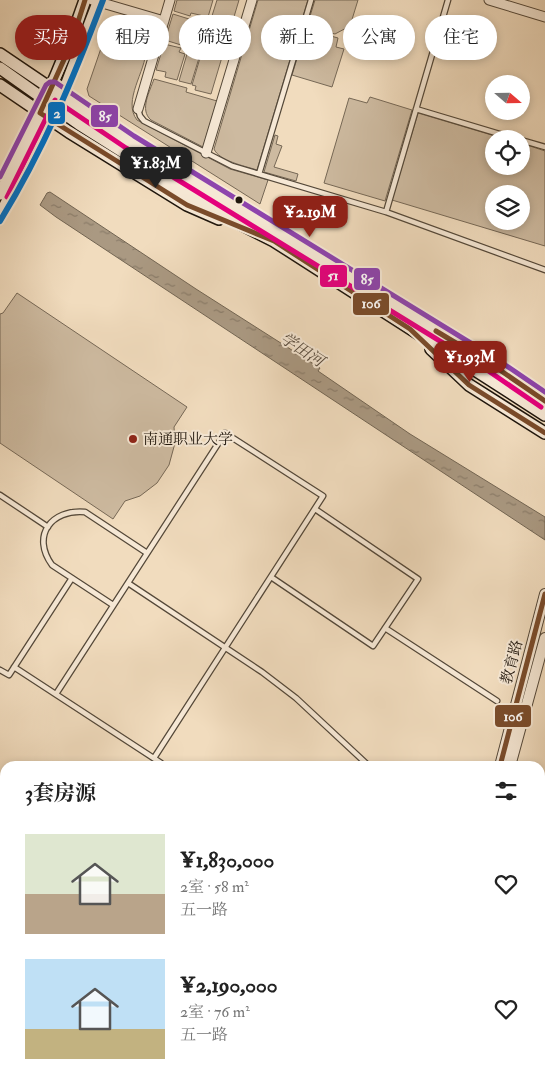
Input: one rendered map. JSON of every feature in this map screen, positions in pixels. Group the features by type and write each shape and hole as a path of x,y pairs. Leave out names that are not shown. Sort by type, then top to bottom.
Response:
{"main road":[{"path":"0,216 45,116 46,100 71,44 86,0"},
{"path":"0,194 45,116 56,108 97,1"},
{"path":"0,54 130,142 491,364 545,401"},
{"path":"0,68 79,124 223,215 274,241 545,415"},
{"path":"0,85 45,116 187,205 274,241"},
{"path":"410,329 469,385 545,433"}],"street":[{"path":"166,15 170,0"},
{"path":"206,153 252,0"},
{"path":"489,0 545,17"},
{"path":"97,1 142,15"},
{"path":"138,109 153,60"},
{"name":"教育路","path":"501,761 545,594"},
{"name":"教育路","path":"511,761 545,638"}],"lane":[{"path":"259,174 311,0"},
{"path":"386,212 448,0"},
{"path":"138,109 144,121 232,166 386,212 545,270"},
{"path":"416,109 486,130"},
{"path":"530,143 545,147"},
{"path":"56,694 225,433 323,496 154,758"},
{"path":"0,496 48,526"},
{"path":"271,577 373,646 418,579 315,509"},
{"path":"113,605 52,566 46,557 43,547 44,536 48,526 64,513 74,511 85,512 147,553"},
{"path":"0,670 9,676 72,578"},
{"path":"128,583 226,647 296,698 364,761"},
{"path":"386,628 497,701"},
{"path":"14,667 159,761"}],"shaded area":[{"path":"177,0 213,0 209,15 191,13 190,15 187,15 174,11"},
{"path":"217,0 239,0 235,15 212,15"},
{"path":"258,0 308,0 304,15 261,15 261,60 290,60 257,170 227,160 221,157 214,149 240,60 251,60 251,24"},
{"path":"315,0 358,0 353,15 343,15 343,30 335,34 333,33 333,15 310,15"},
{"path":"173,14 179,16 179,44 169,41 169,27"},
{"path":"333,37 338,38 336,47 343,49 343,52 332,87 292,75 297,60 333,60"},
{"path":"169,45 179,48 179,60 183,60 177,80 165,77 166,72 156,70 159,60 169,60"},
{"path":"97,60 144,60 133,95 133,112 137,120 230,169 268,180 260,204 89,96 87,89"},
{"path":"185,60 198,60 191,84 179,81"},
{"path":"199,60 221,60 211,94 195,90 196,86 192,85"},
{"path":"154,79 187,88 186,92 217,101 203,147 151,120 148,116 146,106"},
{"path":"370,97 412,110 385,201 324,183 349,98 367,103"},
{"path":"418,113 485,133 485,175 530,175 530,146 545,151 545,246 492,230 530,230 530,185 485,185 485,228 392,200"},
{"path":"275,135 278,136 276,144 282,146 274,167 298,174 296,181 264,172"},
{"path":"17,293 187,407 174,427 175,443 169,465 157,483 140,496 125,501 113,519 0,443 0,314 3,313"}],"water":[{"path":"50,192 196,289 320,368 318,371 410,434 545,517 545,540 56,217 40,205 47,193"}],"transit line":[{"name":"106","path":"85,0 71,44 40,113 187,205 274,241 410,329 469,385 545,433"},
{"name":"2","path":"0,221 44,141 81,57 103,0"},
{"name":"85","path":"0,177 46,85 50,82 55,82 134,136 495,358 545,392"},
{"name":"51","path":"7,197 55,100 126,148 487,370 541,407"},
{"name":"106","path":"436,331 491,364 545,401"},
{"name":"106","path":"501,761 545,594"}],"place":[{"name":"南通职业大学","path":"133,439"}],"water label":[{"name":"学田河","path":"302,350"}]}
